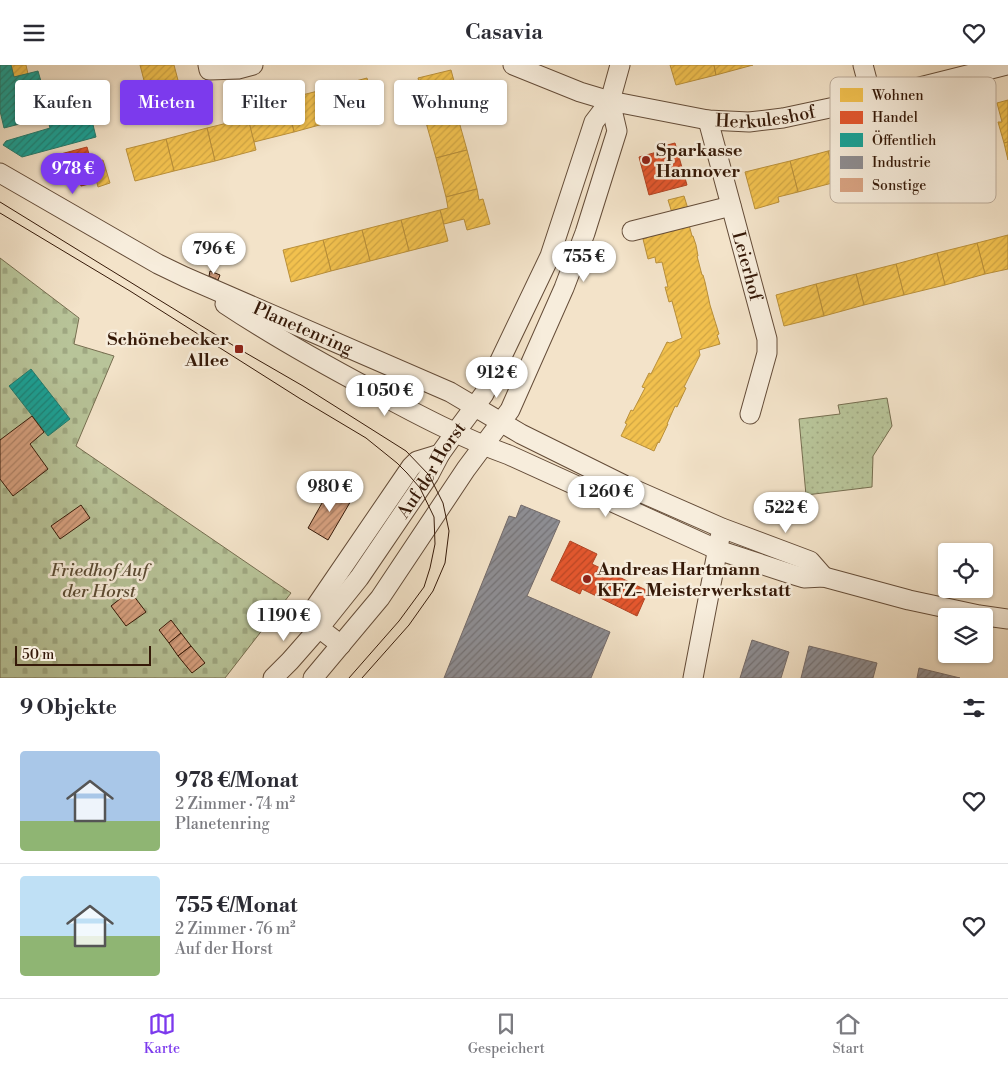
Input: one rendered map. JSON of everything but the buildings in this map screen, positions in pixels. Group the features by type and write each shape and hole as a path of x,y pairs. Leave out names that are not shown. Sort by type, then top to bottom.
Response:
{"street":[{"path":"208,65 209,70 238,69 253,65"},
{"name":"Herkuleshof","path":"513,65 580,92 610,101 708,119 749,122 783,118 830,108"},
{"name":"Auf der Horst","path":"273,678 319,628 359,577 429,475 440,454 484,394 550,256 594,122 610,101 620,65"},
{"name":"Herkuleshof","path":"959,77 1007,65"},
{"name":"Auf der Horst","path":"313,678 380,598 483,445 510,410 564,288 585,233 617,131 610,101"},
{"name":"Leierhof","path":"708,119 767,339 767,353 750,414"},
{"name":"Planetenring","path":"0,173 151,260 185,277 436,386 501,421"},
{"path":"632,231 731,206"},
{"name":"Planetenring","path":"185,277 253,322 332,369 455,433 483,445"},
{"path":"501,421 520,434 624,485 722,528 810,561 824,577"},
{"path":"483,445 718,550 804,578 824,577 909,600 979,615 1008,619"},
{"path":"693,678 722,528"},
{"path":"319,628 341,645"}],"green space":[{"name":"Friedhof Auf der Horst","path":"0,258 79,318 74,344 114,356 76,446 291,593 225,678 0,678"},
{"path":"887,398 892,426 873,456 872,487 806,495 799,419 840,414 838,405"}],"tram line":[{"path":"0,202 239,349 303,386 406,451 429,475 443,503 449,531 445,563 433,591 409,625 362,678"},
{"path":"0,213 130,291 366,438 397,463 420,488 434,517 435,544 424,587 399,621 349,678"}],"place":[{"name":"Sparkasse Hannover","path":"646,160"},
{"name":"Schönebecker Allee","path":"239,349"},
{"name":"Andreas Hartmann KFZ- Meisterwerkstatt","path":"587,579"}]}
